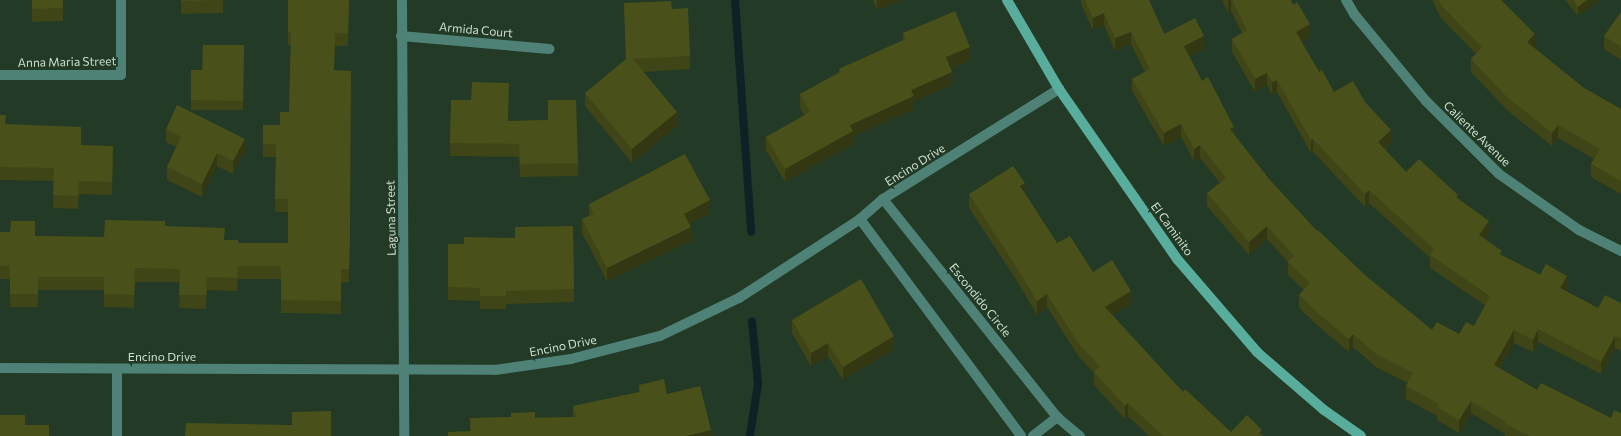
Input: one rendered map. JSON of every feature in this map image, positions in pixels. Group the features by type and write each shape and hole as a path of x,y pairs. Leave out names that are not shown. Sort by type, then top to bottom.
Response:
{"street":[{"name":"Anna Maria Street","path":"0,75 121,75 121,0"},
{"name":"Laguna Street","path":"402,0 404,436"},
{"name":"El Caminito","path":"1007,0 1059,89 1178,260 1257,352 1324,410 1361,436"},
{"name":"Caliente Avenue","path":"1346,0 1354,14 1426,102 1499,174 1579,230 1621,252"},
{"name":"Armida Court","path":"401,36 549,49"},
{"name":"Encino Drive","path":"0,368 405,370 505,368 571,359 660,336 739,298 860,219 883,199 1059,89"},
{"name":"Escondido Circle","path":"883,199 1057,417 1080,436"},
{"path":"860,219 1021,436"},
{"path":"117,370 117,436"},
{"path":"1033,436 1057,417"}],"building":[{"path":"32,0 63,0 63,8 32,9"},
{"path":"181,0 223,0 181,1"},
{"path":"288,0 349,0 348,33 335,33 334,70 351,71 349,269 341,269 341,301 281,300 281,266 238,266 237,278 207,277 206,295 179,295 180,269 135,268 134,295 104,294 104,277 38,277 38,294 10,294 10,265 0,266 0,232 10,232 11,221 35,221 35,236 104,237 105,220 165,221 165,226 225,228 224,240 238,240 238,243 288,243 288,199 275,199 276,144 263,144 263,125 280,125 280,112 289,112 291,32 288,32"},
{"path":"1085,0 1149,0 1164,34 1195,18 1204,36 1184,46 1202,81 1208,77 1234,127 1230,129 1269,179 1317,231 1366,276 1432,330 1437,322 1459,334 1466,322 1474,326 1490,296 1430,255 1434,249 1369,190 1365,194 1313,139 1311,140 1277,80 1272,82 1267,73 1255,79 1232,39 1247,30 1232,0 1291,0 1293,5 1297,2 1310,24 1296,32 1319,72 1322,70 1334,92 1353,81 1365,102 1391,130 1378,142 1406,172 1419,159 1458,195 1456,197 1489,221 1479,235 1502,251 1499,254 1540,275 1546,264 1567,276 1560,288 1598,308 1605,295 1621,303 1621,338 1615,336 1601,362 1538,329 1533,340 1514,330 1494,365 1537,390 1541,383 1611,418 1614,410 1621,413 1621,436 1530,436 1505,424 1506,422 1471,401 1459,420 1437,407 1439,404 1406,386 1413,373 1376,354 1353,334 1349,339 1299,295 1310,283 1288,262 1294,256 1267,226 1249,242 1207,193 1226,178 1200,145 1194,149 1181,124 1164,133 1132,79 1150,69 1131,32 1115,38 1104,13 1093,18"},
{"path":"1439,0 1501,0 1535,34 1527,42 1584,88 1621,109 1621,181 1591,164 1600,149 1558,125 1552,133 1507,97 1471,59 1482,47 1441,5"},
{"path":"1573,0 1587,0 1578,7"},
{"path":"671,1 672,9 688,8 690,56 633,59 677,112 632,149 585,93 626,59 624,3"},
{"path":"955,11 970,47 946,57 952,72 911,90 914,96 850,125 853,131 785,169 766,137 810,112 800,94 841,72 839,69 906,39 903,33"},
{"path":"1621,12 1621,47 1604,36"},
{"path":"203,45 244,45 243,101 191,100 191,70 202,70"},
{"path":"472,82 509,83 508,121 548,120 548,100 576,100 578,163 520,164 519,144 450,143 451,100 471,100"},
{"path":"177,105 245,139 233,161 217,153 202,184 167,167 181,137 166,129"},
{"path":"0,115 6,115 5,124 81,127 81,145 113,146 112,182 79,181 78,196 53,195 54,168 0,167"},
{"path":"685,154 710,200 684,214 691,227 607,268 582,219 594,214 589,204"},
{"path":"1013,166 1025,183 1020,186 1057,243 1070,236 1093,272 1112,260 1131,291 1105,307 1183,392 1185,389 1231,432 1247,415 1262,430 1259,433 1263,436 1163,436 1128,403 1125,406 1094,372 1100,366 1079,344 1047,294 1037,301 969,194"},
{"path":"573,226 574,289 506,291 506,296 480,296 480,288 448,287 448,244 464,244 464,237 515,238 515,227"},
{"path":"861,279 894,336 843,367 828,343 811,353 792,320"},
{"path":"664,379 667,394 700,386 711,430 686,436 448,436 448,432 471,431 470,418 511,417 511,413 535,412 535,418 576,417 573,406 640,392 639,385"},
{"path":"331,411 331,436 185,436 186,423 292,425 292,412"},
{"path":"0,415 25,415 25,425 49,425 49,436 0,436"}],"waterway":[{"path":"735,0 751,231"},
{"path":"750,436 758,383 752,321"}]}
